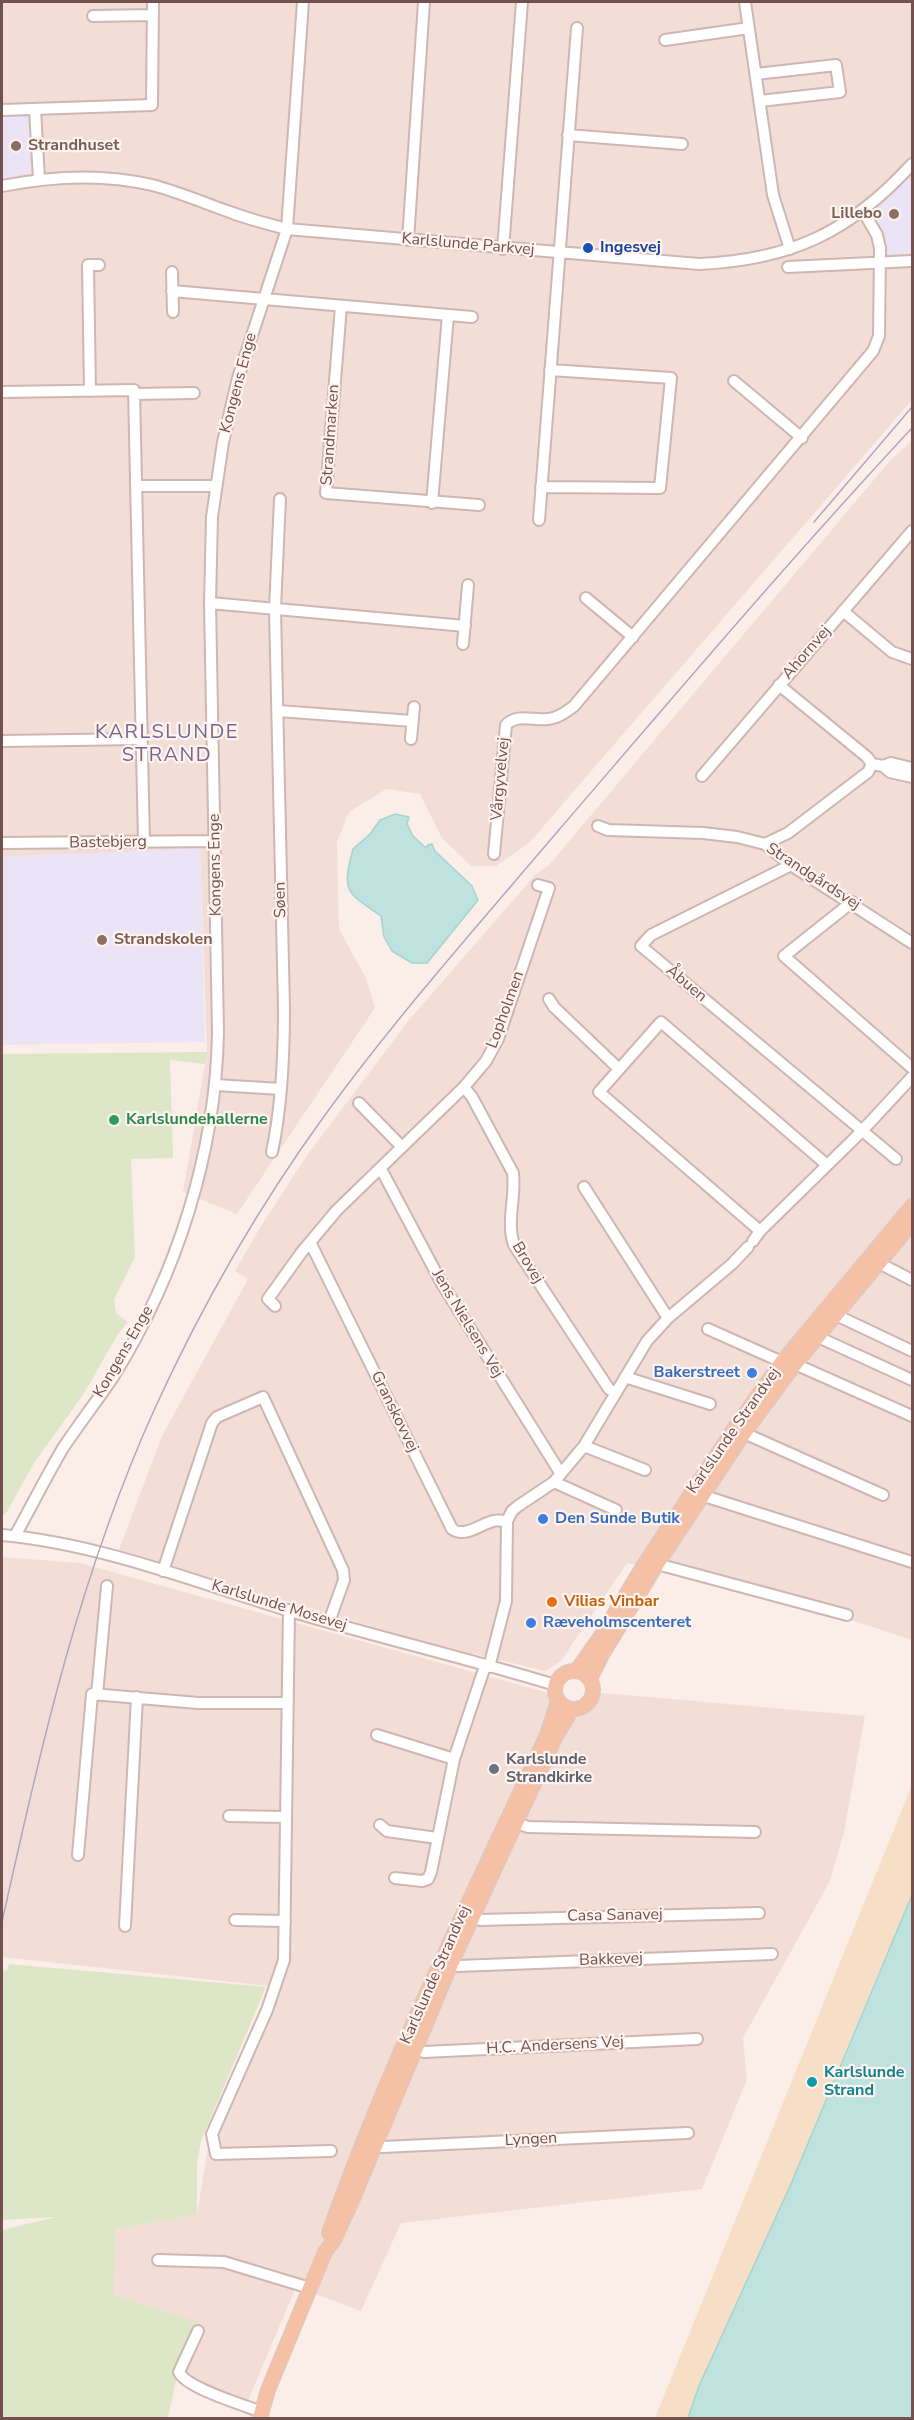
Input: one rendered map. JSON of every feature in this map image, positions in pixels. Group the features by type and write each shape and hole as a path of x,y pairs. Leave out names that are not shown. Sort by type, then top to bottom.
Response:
{"main road":[{"name":"Karlslunde Strandvej","path":"577,1671 690,1493 912,1206"},
{"name":"Karlslunde Strandvej","path":"590,1679 603,1653 657,1564 789,1363 818,1337 912,1223"},
{"path":"571,1670 590,1679 593,1691 590,1701 585,1706 572,1709 562,1705 555,1696 555,1685 561,1675 571,1670"},
{"name":"Karlslunde Strandvej","path":"325,2252 327,2236 343,2193 418,2013 547,1735 558,1701"},
{"name":"Karlslunde Strandvej","path":"257,2415 325,2252 338,2230 451,1964 555,1738 572,1709"}],"street":[{"path":"2,110 152,105 153,2"},
{"name":"Kongens Enge","path":"15,1536 64,1448 113,1376 167,1272 184,1227 216,1085 218,1032 209,552 223,442 238,378 287,229 303,2"},
{"path":"408,240 424,2"},
{"path":"503,249 522,2"},
{"path":"745,2 773,195 790,249"},
{"path":"93,16 153,15"},
{"path":"539,520 577,28"},
{"path":"665,40 749,28"},
{"path":"756,74 836,64 840,92 760,101"},
{"path":"35,109 39,179"},
{"path":"568,135 682,144"},
{"name":"Karlslunde Parkvej","path":"2,186 39,179 95,177 151,185 287,229 699,264 740,262 790,249 842,226 891,187 912,164"},
{"name":"Vårgyvelvej","path":"494,854 506,725 514,719 548,719 574,706 873,351 879,336 880,263 877,235 863,211"},
{"path":"788,267 912,261"},
{"path":"90,391 88,265 99,265"},
{"path":"172,272 173,312"},
{"path":"172,291 472,317"},
{"name":"Strandmarken","path":"341,306 326,493 479,505"},
{"path":"432,503 448,315"},
{"path":"541,487 660,488 671,378 550,370"},
{"path":"734,381 802,438"},
{"path":"2,392 134,390 144,842"},
{"path":"134,394 194,393"},
{"path":"137,486 216,486"},
{"name":"Søen","path":"272,1152 280,1089 284,1009 275,609 280,499"},
{"name":"Ahornvej","path":"702,776 912,531"},
{"path":"463,644 468,585"},
{"path":"586,598 633,637"},
{"path":"210,603 465,626"},
{"path":"843,611 892,652 912,658"},
{"path":"779,685 878,765 890,772 912,777"},
{"path":"411,739 414,707"},
{"path":"279,711 412,721"},
{"path":"2,741 141,739"},
{"path":"765,844 788,834 878,765 891,763 912,768"},
{"name":"Strandgårdsvej","path":"598,826 608,830 703,833 737,837 765,844 790,865 852,902 912,943"},
{"name":"Bastebjerg","path":"2,843 215,841"},
{"name":"Åbuen","path":"790,865 651,934 641,946 861,1132"},
{"name":"Lopholmen","path":"274,1306 268,1299 310,1242 338,1210 464,1087 486,1061 498,1039 549,888 538,885"},
{"path":"852,902 784,956 912,1068"},
{"path":"549,999 554,1007 619,1069"},
{"path":"760,1231 598,1092 661,1022 827,1165"},
{"path":"395,1878 422,1881 428,1879 454,1759 487,1666 506,1601 507,1521 512,1511 557,1478 584,1446 647,1341 668,1318 732,1264 760,1231 861,1132 912,1077"},
{"path":"216,1085 280,1089"},
{"name":"Brovej","path":"464,1087 472,1097 513,1173 510,1227 514,1245 609,1389 616,1393"},
{"path":"359,1103 402,1148"},
{"path":"861,1132 897,1159"},
{"name":"Jens Nielsens Vej","path":"381,1169 441,1282 557,1478"},
{"path":"584,1187 668,1318"},
{"name":"Granskovvej","path":"310,1242 452,1529 465,1533 494,1521 507,1521"},
{"path":"879,1263 912,1280"},
{"path":"836,1315 912,1351"},
{"path":"708,1329 912,1416"},
{"path":"818,1337 912,1380"},
{"path":"625,1377 710,1404"},
{"path":"163,1571 212,1424 217,1417 263,1397 343,1570 344,1580 329,1622"},
{"path":"744,1433 883,1495"},
{"path":"584,1446 645,1470"},
{"path":"557,1478 616,1510"},
{"path":"701,1495 912,1562"},
{"name":"Karlslunde Mosevej","path":"2,1535 94,1551 329,1622 555,1685"},
{"path":"657,1564 847,1615"},
{"path":"78,1855 107,1586"},
{"path":"289,1610 284,1960 279,1977 212,2134 216,2154 331,2151"},
{"path":"94,1694 198,1703 288,1703"},
{"path":"125,1926 137,1697"},
{"path":"377,1736 454,1759"},
{"path":"229,1816 286,1817"},
{"path":"517,1823 528,1827 755,1832"},
{"path":"380,1825 387,1831 437,1838"},
{"name":"Casa Sanavej","path":"473,1916 480,1920 759,1912"},
{"path":"235,1920 285,1921"},
{"name":"Bakkevej","path":"451,1964 458,1966 772,1953"},
{"name":"H.C. Andersens Vej","path":"414,2049 424,2052 697,2039"},
{"name":"Lyngen","path":"375,2145 382,2147 688,2133"},
{"path":"158,2260 224,2262 310,2288"},
{"path":"198,2331 179,2372 181,2377 257,2415"}],"shaded area":[{"path":"2,2 912,2 912,400 529,843 496,866 471,866 442,838 420,794 386,789 349,812 337,842 339,929 366,978 375,1008 237,1214 183,1192 207,1052 200,849 2,857"},
{"name":"Strandhuset","path":"24,113 30,119 31,173 2,178 2,114"},
{"name":"Lillebo","path":"912,176 912,253 887,255 886,234 874,218 876,210"},
{"path":"912,440 912,1640 842,1617 627,1563 561,1661 545,1671 426,1642 118,1552 162,1436 248,1279 235,1271 308,1154 409,1020 535,875 549,865 888,463"},
{"name":"Strandskolen","path":"200,848 205,1042 2,1045 2,857"},
{"path":"2,1557 80,1563 545,1692 568,1708 603,1693 865,1716 844,1832 830,1881 743,2038 747,2080 702,2189 401,2223 361,2311 296,2287 247,2403 177,2376 112,2295 116,2229 197,2215 210,2134 264,2005 268,1986 2,1957"}],"green space":[{"path":"207,1052 205,1064 170,1060 173,1158 131,1159 135,1257 114,1300 116,1313 128,1322 118,1334 83,1395 34,1463 7,1512 2,1516 2,1054"},
{"path":"9,1964 266,1987 201,2141 197,2164 197,2215 116,2229 113,2295 199,2322 177,2376 168,2418 2,2418 2,2230 56,2217 2,2220 2,1970 7,1971"}],"sand":[{"name":"Karlslunde Strand","path":"912,1785 912,1895 908,1906 791,2184 699,2386 688,2418 655,2418"}],"water":[{"path":"395,814 409,817 407,824 413,836 426,848 432,844 435,851 472,886 478,900 427,963 412,963 392,951 384,937 381,916 354,896 348,883 353,849 370,834 380,820"},
{"path":"912,1895 912,2418 688,2418 699,2386 791,2184"}],"tram line":[{"path":"814,522 912,407"},
{"path":"2,1922 48,1725 84,1597 105,1534 128,1471 155,1408 192,1332 233,1257 277,1185 325,1115 439,971 733,628 912,428"}],"place":[{"name":"Strandhuset","path":"16,146"},
{"name":"Lillebo","path":"894,214"},
{"name":"Ingesvej","path":"588,248"},
{"name":"Strandskolen","path":"102,940"},
{"name":"Karlslundehallerne","path":"114,1120"},
{"name":"Bakerstreet","path":"752,1373"},
{"name":"Den Sunde Butik","path":"543,1519"},
{"name":"Vilias Vinbar","path":"552,1602"},
{"name":"Ræveholmscenteret","path":"531,1623"},
{"name":"Karlslunde Strandkirke","path":"494,1769"},
{"name":"Karlslunde Strand","path":"812,2082"}],"district":[{"name":"KARLSLUNDE STRAND","path":"167,744"}]}
